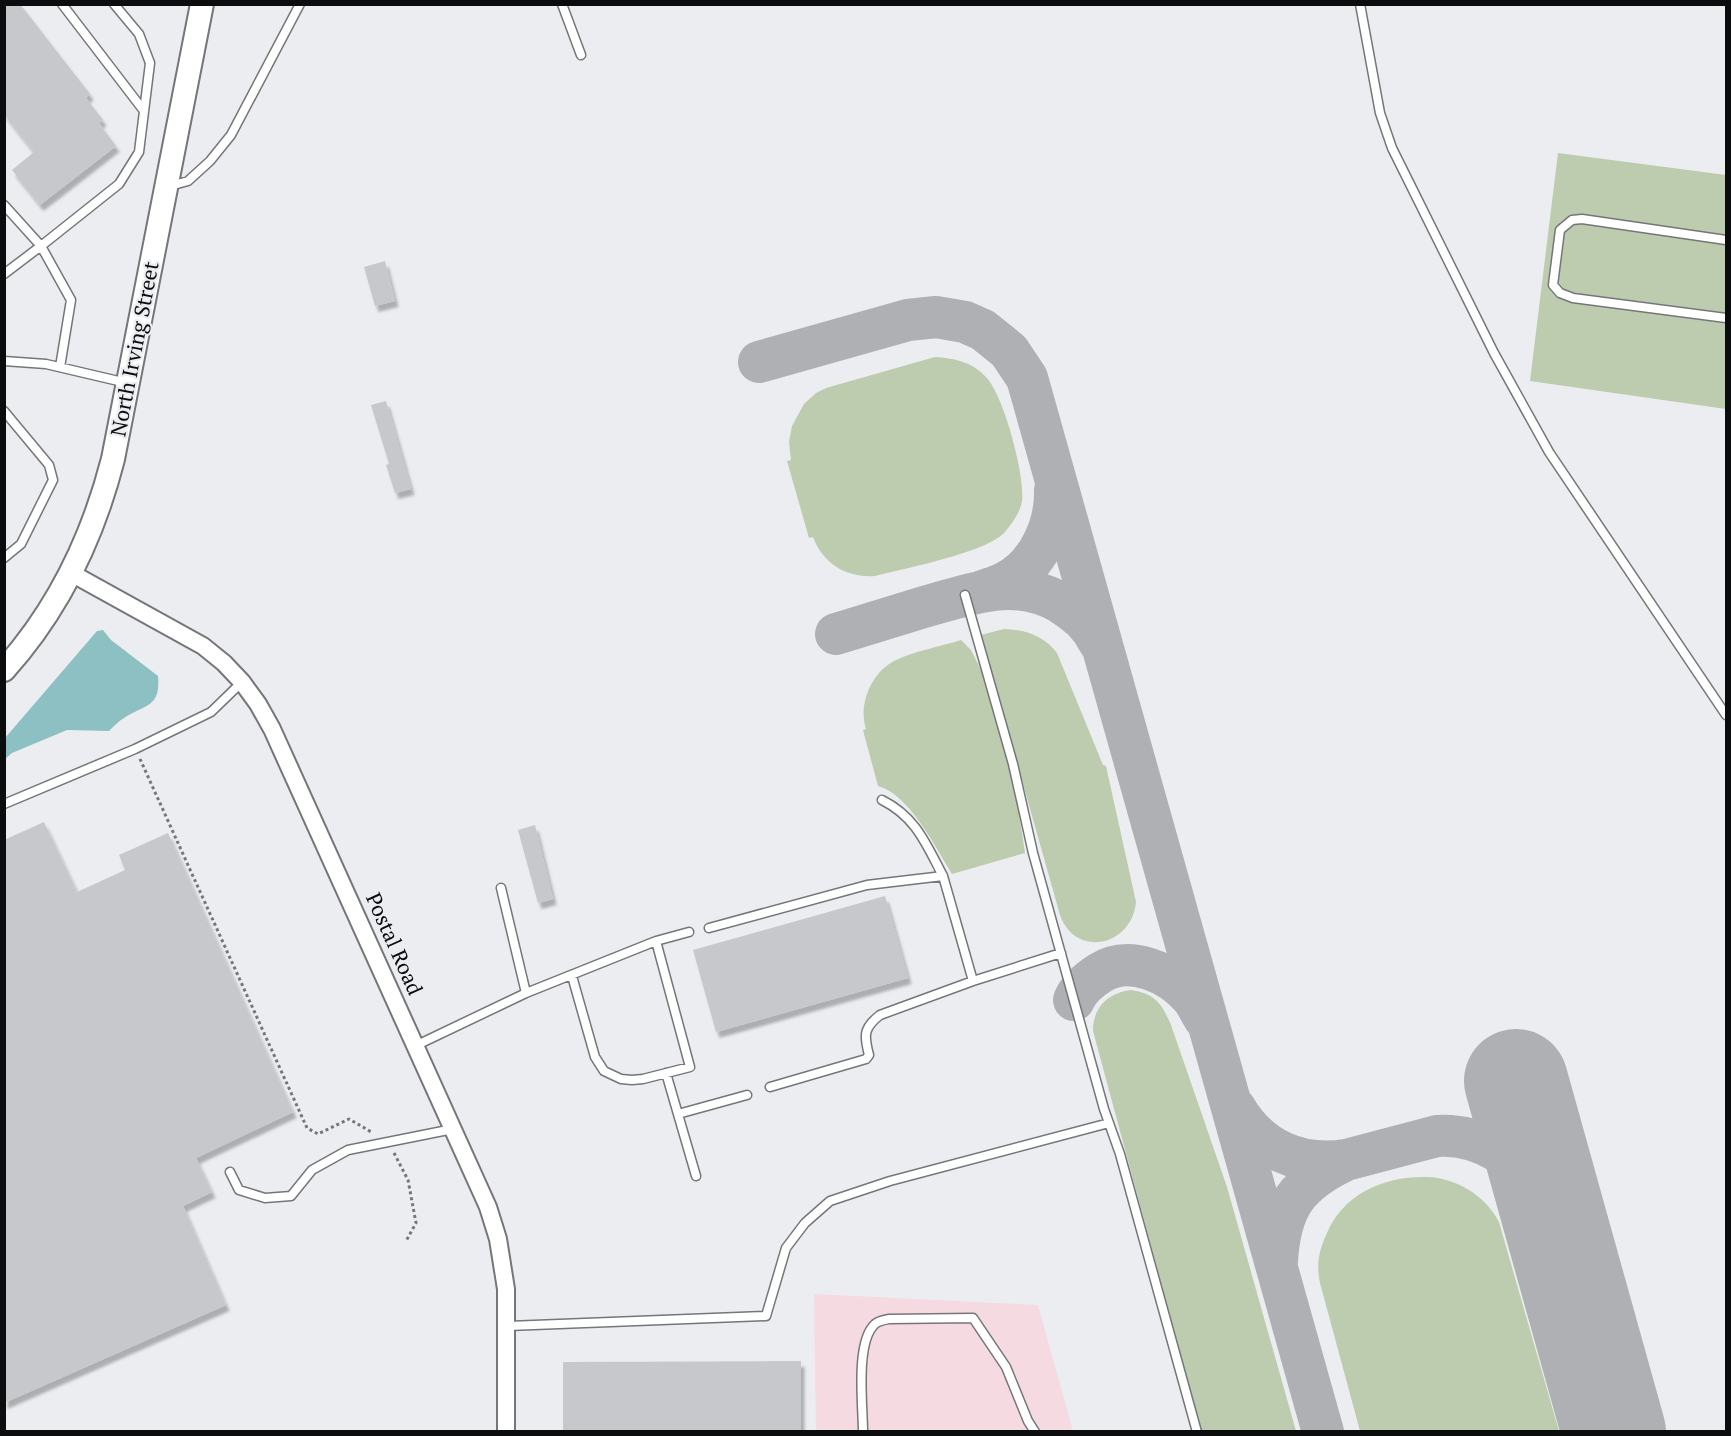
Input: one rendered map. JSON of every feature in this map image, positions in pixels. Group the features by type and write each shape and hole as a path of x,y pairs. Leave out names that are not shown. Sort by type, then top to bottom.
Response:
{"street":[{"name":"North Irving Street","path":"4,670 36,630 71,573 90,532 106,488 202,4"},
{"name":"Postal Road","path":"71,573 198,643 224,663 242,682 272,729 488,1207 498,1239 506,1289 506,1431"}],"lane":[{"path":"62,4 144,111"},
{"path":"4,274 119,184 139,152 150,63 140,34 114,4"},
{"path":"166,187 188,181 231,135 300,4"},
{"path":"562,4 581,55"},
{"path":"1360,4 1380,113 1392,148 1494,353 1549,452 1726,716"},
{"path":"4,205 41,246 70,300 60,367"},
{"path":"1726,240 1582,219 1572,220 1560,230 1554,285 1560,293 1573,298 1726,318"},
{"path":"4,361 46,364 128,383"},
{"path":"4,411 49,465 52,480 21,544 4,558"},
{"path":"964,596 1013,764 1061,953 1197,1431"},
{"path":"4,804 135,749 211,712 242,682"},
{"path":"882,800 900,810 914,823 943,876 973,981"},
{"path":"709,928 867,885 943,876"},
{"path":"501,888 526,993"},
{"path":"415,1046 526,993 656,941 689,932"},
{"path":"572,976 595,1058 604,1071 621,1079 632,1080 690,1067 656,941"},
{"path":"770,1088 866,1059 869,1055 865,1039 868,1023 880,1015 973,981 1061,953"},
{"path":"666,1073 696,1176"},
{"path":"678,1114 747,1095"},
{"path":"506,1326 766,1316 786,1248 805,1223 830,1201 890,1181 1109,1123"},
{"path":"230,1172 239,1190 265,1198 291,1196 312,1170 348,1150 453,1129"},
{"path":"863,1431 863,1355 867,1335 876,1323 889,1319 973,1318 1006,1367 1035,1431"}],"path":[{"path":"135,749 307,1128 318,1134 349,1119 388,1142 408,1180 417,1223 406,1241"}],"shaded area":[{"path":"814,1294 1038,1305 1073,1431 816,1431"}],"green space":[{"path":"1558,153 1726,175 1726,409 1530,381"},
{"path":"935,357 968,364 980,371 992,386 1006,417 1017,455 1022,489 1019,510 1004,533 980,547 875,576 846,572 830,562 817,547 813,537 809,538 787,461 791,460 789,442 792,426 804,404 816,393 826,388"},
{"path":"1004,629 1040,638 1057,653 1103,765 1106,766 1136,902 1132,917 1125,929 1103,942 1090,942 1078,938 1068,929 1060,915 981,635"},
{"path":"961,640 971,650 982,672 1015,788 1025,853 952,874 921,823 911,811 900,799 878,786 863,730 866,729 864,710 868,690 886,666 910,654"},
{"path":"1131,990 1147,994 1157,1001 1171,1025 1227,1187 1296,1431 1201,1431 1093,1031 1096,1015 1103,1003 1115,994"},
{"path":"1411,1177 1449,1181 1469,1190 1486,1204 1499,1222 1559,1431 1360,1431 1320,1283 1318,1263 1320,1251 1334,1219 1355,1197 1381,1184"}],"water":[{"path":"103,630 111,640 158,676 157,694 154,700 122,719 109,731 67,730 12,753 5,759 5,738 97,631"}],"building":[{"path":"4,4 20,4 90,94 86,98 103,120 99,123 116,146 40,205 12,170 34,152 4,114"},
{"path":"385,261 395,301 375,306 364,267"},
{"path":"386,401 411,489 395,493 386,465 389,464 371,405"},
{"path":"44,822 77,892 125,870 119,855 168,833 293,1112 196,1158 212,1192 183,1206 226,1305 4,1403 4,840"},
{"path":"535,825 553,899 538,903 518,830"},
{"path":"885,896 908,978 716,1032 693,950"},
{"path":"801,1361 801,1431 563,1431 563,1362"}],"taxiway":[{"path":"759,362 908,320 936,317 965,322 983,330 1009,351 1027,378 1323,1432"},
{"path":"983,591 1017,575 1036,555 1052,517 1055,490"},
{"path":"836,634 959,597 1010,589 1027,590 1061,603 1083,620 1099,642"},
{"path":"1074,1000 1085,985 1100,973 1124,965 1137,966 1162,974 1173,981 1192,998 1204,1018"},
{"path":"1235,1108 1245,1122 1268,1144 1282,1152 1312,1161 1346,1160 1437,1136 1469,1139 1484,1144 1511,1160 1548,1194"},
{"path":"1277,1261 1282,1226 1294,1199 1315,1178 1346,1160"}],"runway":[{"path":"1516,1081 1614,1432"}]}
